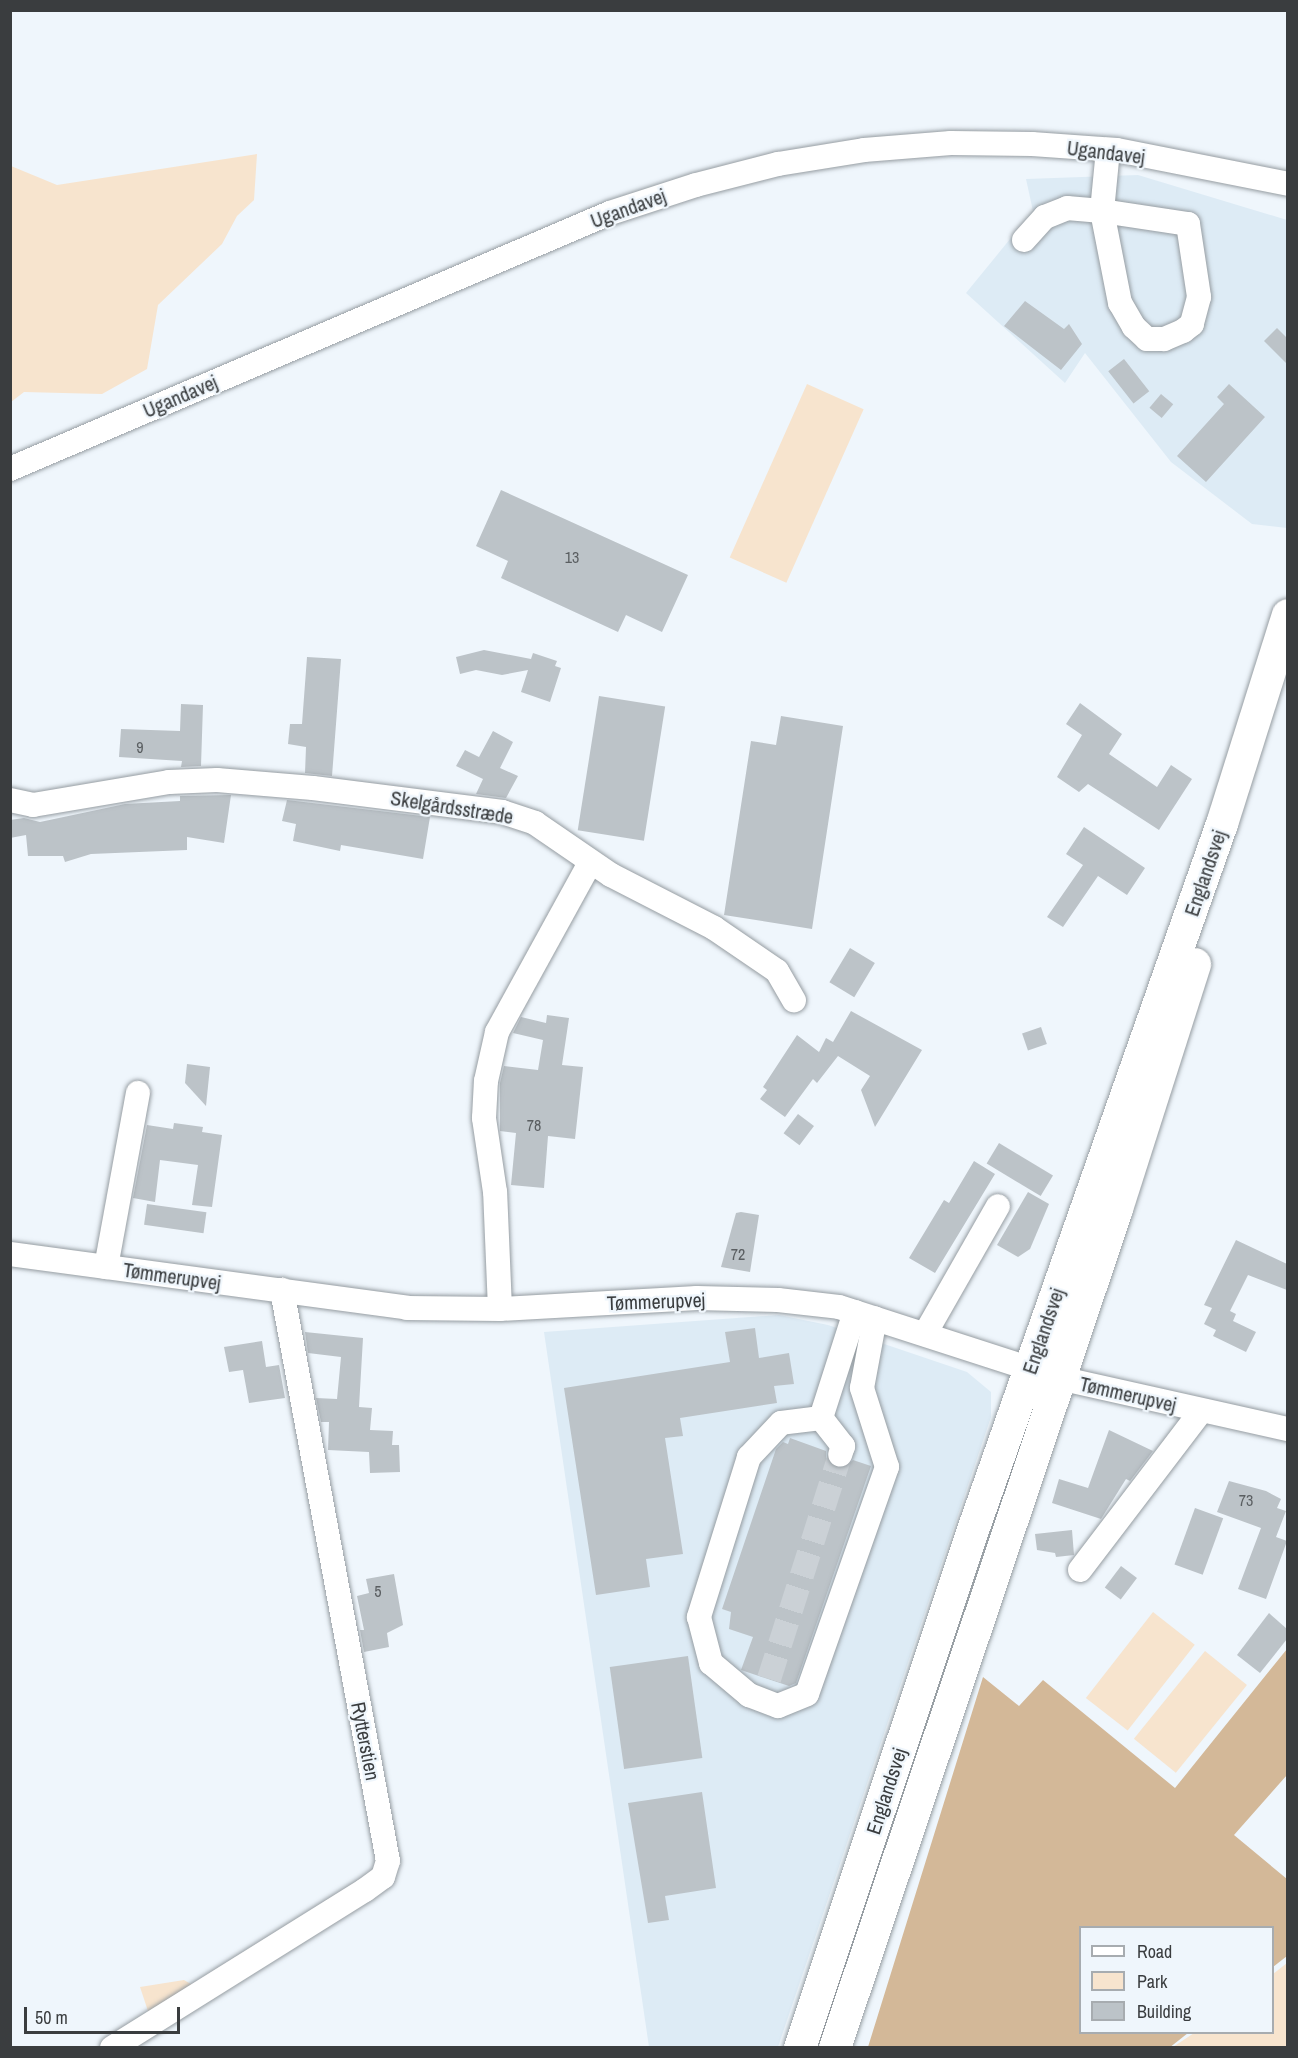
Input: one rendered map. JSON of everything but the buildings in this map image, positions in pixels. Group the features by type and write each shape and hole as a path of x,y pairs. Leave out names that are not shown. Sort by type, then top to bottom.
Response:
{"main road":[{"name":"Englandsvej","path":"800,2048 1029,1368 1222,824 1287,615"},
{"name":"Englandsvej","path":"835,2048 1059,1378 1253,782 1287,690"}],"street":[{"name":"Ugandavej","path":"10,469 610,213 696,184 778,164 864,150 951,143 1032,144 1108,150 1287,184"},
{"path":"1024,240 1045,217 1067,208 1102,212 1188,224 1199,297 1191,324 1183,331 1164,339 1147,339 1134,327 1120,303 1102,212 1108,150"},
{"name":"Skelgårdsstræde","path":"10,800 33,805 169,782 217,780 313,788 502,812 535,823 590,862 723,934 777,971 795,1000"},
{"path":"500,1309 495,1192 484,1118 486,1081 497,1032 590,862"},
{"path":"106,1267 138,1094"},
{"path":"925,1334 998,1206"},
{"name":"Tømmerupvej","path":"10,1254 407,1308 500,1309 697,1298 778,1300 865,1315 1059,1378 1287,1430"},
{"name":"Rytterstien","path":"112,2048 365,1890 383,1877 388,1861 282,1290"},
{"path":"820,1419 865,1315"},
{"path":"820,1419 781,1423 750,1457 699,1617 711,1663 749,1695 765,1689 778,1706 807,1694 887,1467 862,1388 865,1315"},
{"path":"1080,1570 1201,1411"},
{"path":"820,1419 842,1450 883,1454"}],"shaded area":[{"path":"1138,175 1287,220 1287,528 1252,524 1171,462 1085,353 1065,383 966,293 1033,211 1026,179"},
{"path":"779,1315 828,1325 967,1372 991,1392 991,1417 778,2047 649,2047 544,1332"},
{"path":"1287,1649 1287,1775 1234,1835 1287,1879 1287,1956 1274,1966 1274,1926 1079,1926 1079,2034 1187,2034 1169,2048 868,2047 983,1677 1019,1706 1043,1680 1175,1788"}],"green space":[{"path":"257,154 254,200 237,216 222,244 158,305 147,369 102,394 24,392 11,402 11,166 57,185"},
{"path":"807,384 864,409 786,583 730,558"},
{"path":"1153,1612 1195,1645 1128,1731 1086,1698"},
{"path":"1205,1651 1247,1685 1176,1773 1134,1739"},
{"path":"1287,1963 1287,2047 1173,2047 1192,2034 1274,2034 1274,1973"},
{"path":"184,1980 196,1987 150,2017 140,1987"}],"tunnel":[{"path":"769,1679 840,1455"}]}
